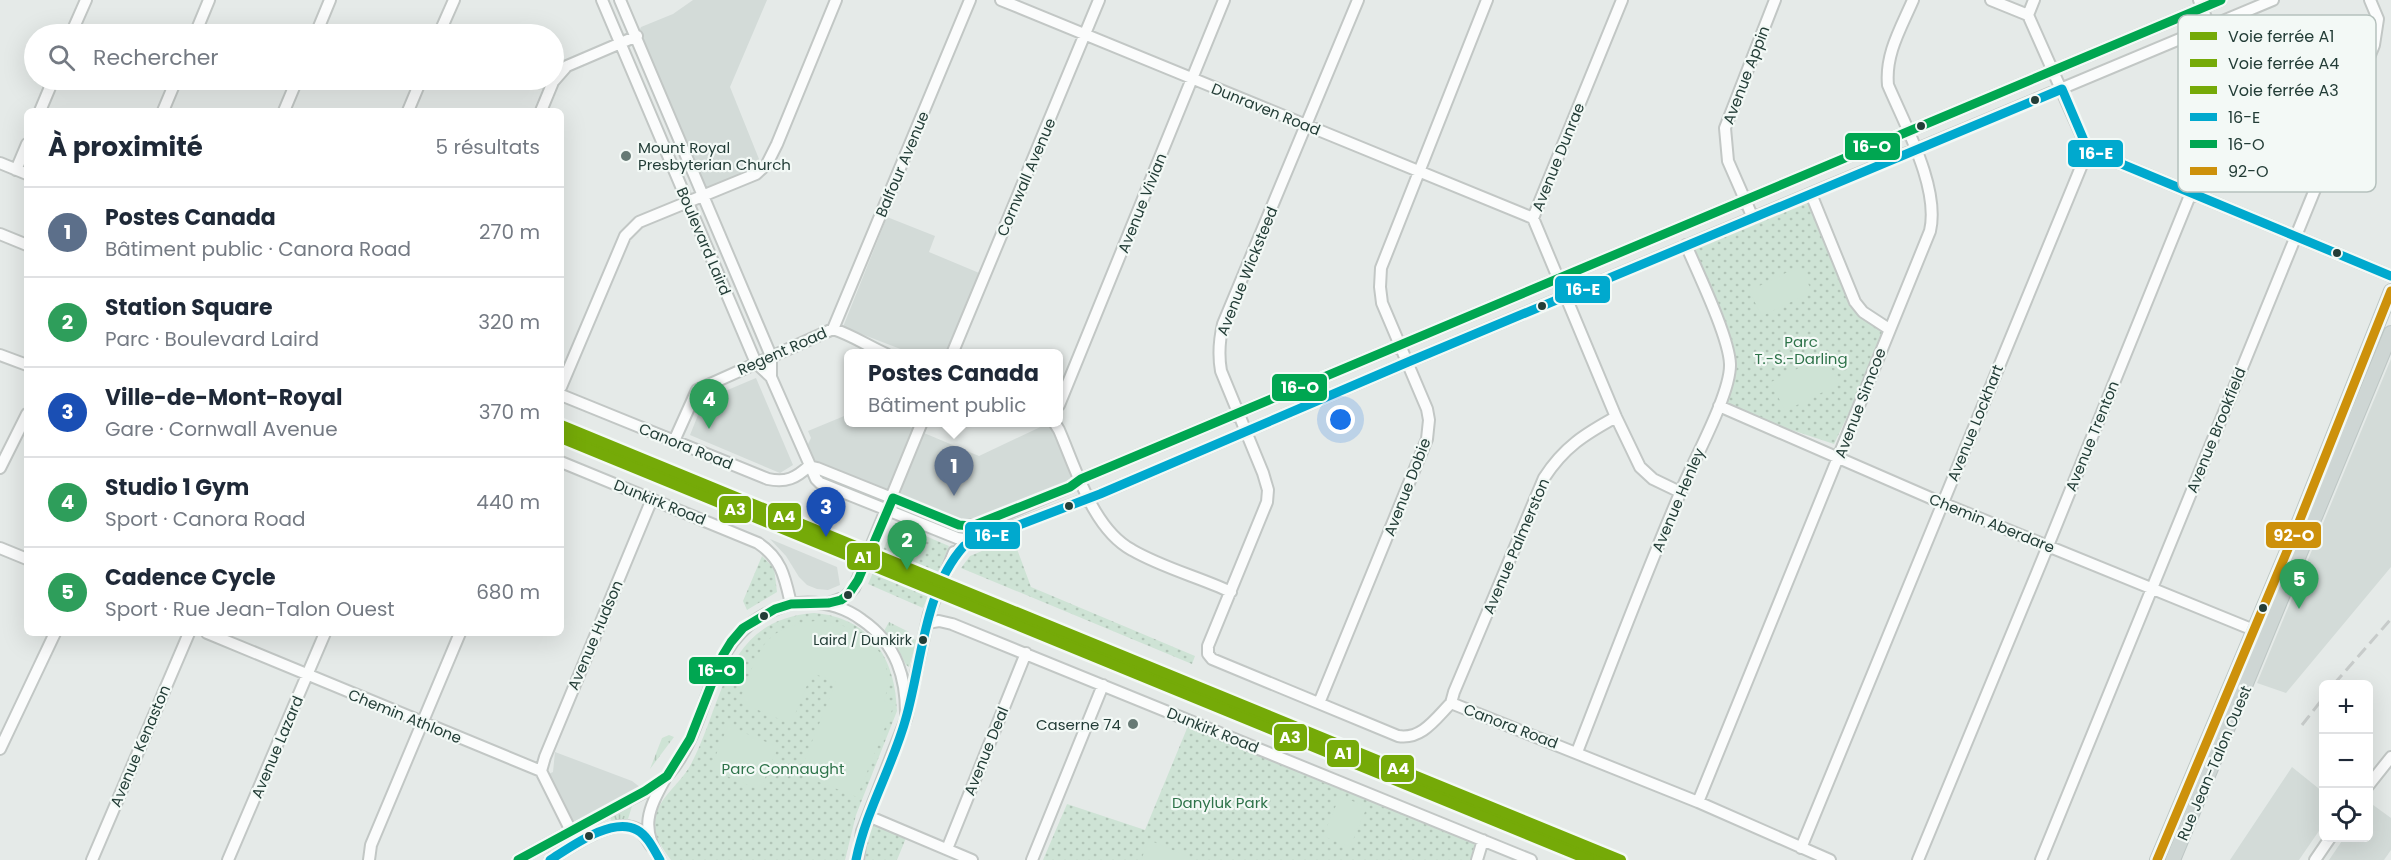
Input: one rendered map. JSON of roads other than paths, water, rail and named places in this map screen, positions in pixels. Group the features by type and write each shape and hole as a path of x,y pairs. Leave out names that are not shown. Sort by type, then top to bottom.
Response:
{"main road":[{"name":"Rue Jean-Talon Ouest","path":"2173,860 2391,291"},
{"name":"Rue Jean-Talon Ouest","path":"2157,860 2261,633 2391,333"}],"street":[{"path":"75,24 86,0"},
{"path":"199,24 209,0"},
{"path":"320,24 330,0"},
{"path":"443,24 454,0"},
{"name":"Boulevard Laird","path":"602,0 756,363 771,377"},
{"name":"Boulevard Laird","path":"620,0 771,356 771,377 809,466"},
{"path":"564,380 625,236 639,222 756,174 767,164 836,0"},
{"name":"Balfour Avenue","path":"833,329 970,0"},
{"name":"Dunraven Road","path":"1000,0 1533,218"},
{"name":"Cornwall Avenue","path":"954,349 1099,0"},
{"name":"Avenue Vivian","path":"1063,395 1224,0"},
{"name":"Avenue Wicksteed","path":"1208,646 1267,502 1265,478 1221,371 1218,357 1219,340 1223,324 1358,0"},
{"name":"Avenue Dobie","path":"1318,704 1427,439 1429,420 1427,409 1382,303 1381,268 1487,0"},
{"name":"Avenue Dunrae","path":"1622,0 1533,218 1616,417 1640,467 1653,479 1680,492"},
{"name":"Avenue Appin","path":"1753,218 1728,160 1725,128 1775,0"},
{"name":"Avenue Simcoe","path":"1698,802 1930,231 1933,219 1929,187 1888,85 1889,54 1913,0"},
{"path":"1991,0 2028,15 2088,150 2178,188"},
{"path":"2028,15 2034,0"},
{"path":"809,466 823,469 959,525 980,525 1070,487 1081,479 1746,200 2200,4 2221,0"},
{"path":"2238,15 2273,0"},
{"name":"Avenue Brookfield","path":"2370,0 2378,20 2376,32"},
{"path":"564,69 567,66 637,36"},
{"path":"952,558 960,548 975,541 1089,497 2178,40"},
{"path":"41,108 49,90"},
{"path":"165,108 172,90"},
{"path":"285,108 293,90"},
{"path":"409,108 417,90"},
{"path":"542,108 550,90"},
{"name":"Avenue Lockhart","path":"1801,848 2088,150"},
{"path":"0,163 22,172"},
{"name":"Avenue Brookfield","path":"2041,860 2313,192"},
{"path":"2191,193 2391,276"},
{"name":"Avenue Trenton","path":"1918,860 2191,193"},
{"path":"1811,194 1855,302 1863,312 1889,329"},
{"path":"0,234 24,243"},
{"name":"Avenue Henley","path":"1577,752 1680,492 1719,406 1729,376 1728,350 1686,245"},
{"name":"Regent Road","path":"674,441 697,390 771,356 833,329 847,333 874,349"},
{"path":"0,356 24,365"},
{"name":"Canora Road","path":"564,396 777,482 796,477 809,466"},
{"name":"Chemin Aberdare","path":"1719,406 1942,503 2261,633"},
{"name":"Avenue Palmerston","path":"1451,703 1544,478 1554,463 1581,436 1616,417"},
{"path":"0,468 24,420"},
{"path":"829,603 845,597 858,580 920,427"},
{"path":"1057,427 1089,497 1108,531 1131,550 1231,592"},
{"name":"Dunkirk Road","path":"564,463 754,541 776,558 783,571 791,604"},
{"path":"809,466 820,483 957,538 975,541"},
{"name":"Avenue Hudson","path":"541,771 652,499"},
{"path":"857,857 868,816 906,719 930,611 952,558 959,525"},
{"path":"0,548 24,558"},
{"path":"651,846 648,814 667,776 690,739 723,655 743,628 761,616 791,604 811,602 829,603 860,618 883,638 892,651 904,684 906,719"},
{"name":"Dunkirk Road","path":"927,623 939,621 952,624 1026,653 1531,860"},
{"path":"0,749 54,636"},
{"name":"Avenue Kenaston","path":"92,860 188,636"},
{"name":"Chemin Athlone","path":"214,636 541,771"},
{"name":"Avenue Lazard","path":"228,860 324,636"},
{"path":"369,860 371,845 459,636"},
{"name":"Canora Road","path":"1208,646 1208,654 1212,659 1318,704 1405,737 1421,733 1451,703 1698,802 1830,860"},
{"name":"Avenue Deal","path":"946,849 1026,653"},
{"path":"1032,860 1103,685"},
{"path":"2373,780 2391,757"},
{"path":"541,771 571,831"},
{"path":"518,860 667,776"},
{"path":"868,816 972,860"},
{"path":"549,860 603,830 620,825 628,825 639,831 660,860"},
{"path":"1477,860 1483,840"},
{"path":"2316,860 2327,842"}],"railway":[{"path":"2338,680 2391,619"},
{"path":"2302,725 2319,703"}],"rail line":[{"name":"A4","path":"564,426 1621,860"},
{"name":"A1","path":"564,434 1604,860"},
{"name":"A3","path":"564,439 1589,860"}],"place":[{"name":"Mount Royal Presbyterian Church","path":"626,156"},
{"name":"Studio 1 Gym","path":"709,429"},
{"name":"Postes Canada","path":"954,496"},
{"name":"Ville-de-Mont-Royal","path":"826,537"},
{"name":"Station Square","path":"907,570"},
{"name":"Cadence Cycle","path":"2299,609"},
{"name":"Laird / Dunkirk","path":"923,640"},
{"name":"Caserne 74","path":"1133,724"}],"park label":[{"name":"Parc T.-S.-Darling","path":"1801,350"},
{"name":"Parc Connaught","path":"783,768"},
{"name":"Danyluk Park","path":"1220,802"}]}
